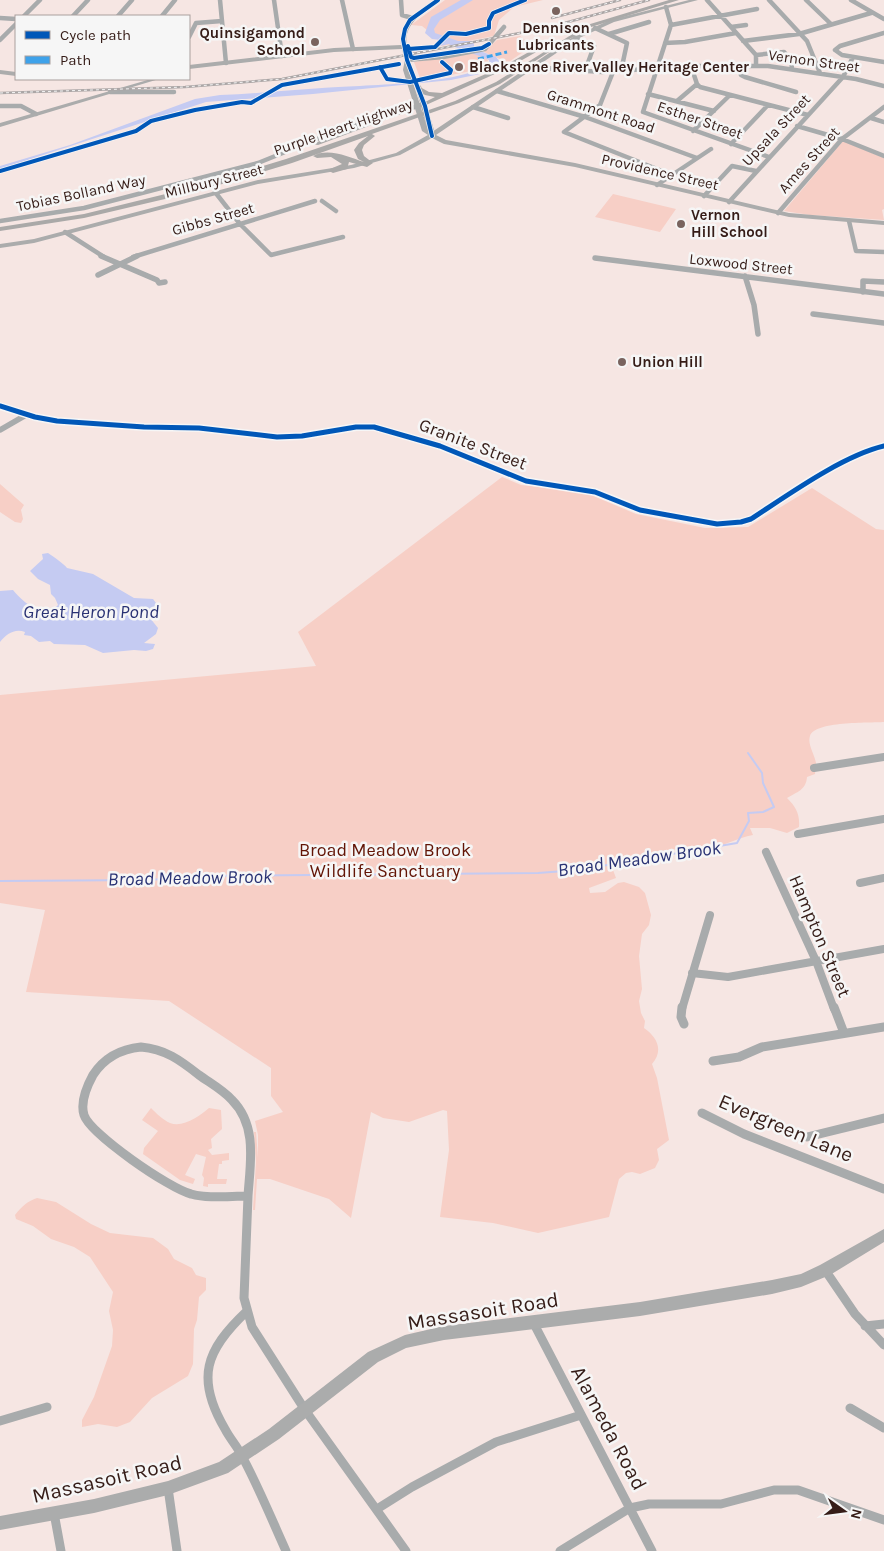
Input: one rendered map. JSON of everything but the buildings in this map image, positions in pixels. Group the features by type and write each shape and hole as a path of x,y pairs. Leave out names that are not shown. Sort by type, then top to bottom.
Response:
{"highway":[{"name":"Purple Heart Highway","path":"0,228 69,216 248,170 457,99 496,79 575,28 600,18 662,0"},
{"name":"Purple Heart Highway","path":"0,228 84,216 246,175 472,96 529,66 564,40 589,26 676,0"},
{"path":"421,106 504,68 553,41"},
{"path":"367,164 358,150 361,144 368,138 477,98 529,66"},
{"path":"415,88 427,94 445,94"},
{"path":"248,170 399,113"},
{"path":"84,216 201,191 320,156 341,156 367,164"},
{"path":"320,156 336,158 345,162 344,167 333,171"}],"main road":[{"path":"432,136 425,131 425,120 412,78 406,66 407,60 403,47 405,29 412,18 438,0"},
{"name":"Millbury Street","path":"0,246 34,241 215,192 273,179 333,171 367,164 398,154 432,136 497,91 529,66 575,38 620,19 695,0"},
{"path":"190,67 353,49 403,47"},
{"path":"0,72 15,74"},
{"path":"0,125 152,80"},
{"path":"425,120 439,123 451,122"},
{"name":"Providence Street","path":"432,136 448,143 575,165 778,213 810,218 884,223"},
{"path":"398,154 430,144 448,143"},
{"name":"Massasoit Road","path":"0,1522 54,1513 168,1488 223,1468 305,1410 354,1370 391,1347 424,1336 729,1296 801,1280 825,1270 884,1235"}],"street":[{"path":"25,15 40,0"},
{"path":"74,15 88,0"},
{"path":"119,15 132,0"},
{"path":"163,15 175,0"},
{"path":"220,0 226,63"},
{"path":"274,0 282,56"},
{"path":"342,0 353,49"},
{"path":"401,0 402,14 412,18"},
{"path":"707,0 756,56 756,65"},
{"path":"769,0 801,33 810,46 820,73"},
{"path":"806,0 831,24"},
{"path":"851,0 884,19"},
{"path":"666,7 671,25 757,9"},
{"path":"743,41 801,33 871,13"},
{"path":"0,18 15,19"},
{"path":"190,35 196,23 222,21"},
{"path":"609,34 649,22"},
{"path":"0,40 15,25"},
{"name":"Esther Street","path":"671,25 643,113 769,157"},
{"path":"731,27 746,25"},
{"path":"407,60 483,49 490,46 504,27"},
{"path":"595,28 628,43 621,71"},
{"path":"664,43 685,42 736,33"},
{"path":"884,33 836,49 840,54 884,62"},
{"path":"876,36 884,39"},
{"path":"575,38 594,46 586,72"},
{"path":"756,56 784,52 792,61 792,68"},
{"name":"Upsala Street","path":"729,202 843,77 853,57"},
{"name":"Vernon Street","path":"529,66 586,72 613,72 691,66 756,65 792,68 884,86"},
{"path":"691,66 697,84"},
{"path":"738,66 741,75 745,77 796,92"},
{"path":"613,72 600,105 564,132 672,175"},
{"path":"697,84 730,95 808,115"},
{"path":"676,101 697,84"},
{"name":"Grammont Road","path":"497,91 585,117 697,158"},
{"path":"110,92 174,92"},
{"path":"648,94 714,111"},
{"path":"693,131 730,95"},
{"path":"731,144 768,105"},
{"path":"0,106 19,106 36,114"},
{"name":"Tobias Bolland Way","path":"0,221 50,215 121,199 258,163 332,133 421,106"},
{"name":"Ames Street","path":"778,213 842,139 884,107"},
{"path":"473,108 508,118"},
{"path":"871,118 884,122"},
{"path":"797,126 842,139 884,156"},
{"path":"657,185 711,149"},
{"path":"704,196 732,166 756,171"},
{"path":"215,192 240,224 273,255 343,237"},
{"name":"Gibbs Street","path":"98,275 152,250 315,201"},
{"path":"322,201 336,211"},
{"path":"849,221 856,251 884,252"},
{"path":"64,232 89,249 157,280 158,283 165,282"},
{"name":"Loxwood Street","path":"595,258 884,294"},
{"path":"745,276 754,305 758,334"},
{"path":"863,292 863,281 884,282"},
{"path":"813,314 884,323"},
{"name":"Granite Street","path":"0,406 26,415 57,421 144,427 210,428 277,437 302,436 356,427 374,427 433,443 526,481 577,488 594,492 640,510 717,524 741,522 751,519 848,460 867,450 884,446"},
{"path":"0,430 26,415"},
{"path":"814,768 884,757"},
{"path":"798,834 884,819"},
{"name":"Hampton Street","path":"766,852 816,961 844,1032"},
{"path":"860,883 884,878"},
{"path":"684,1024 681,1017 682,1002 710,916"},
{"path":"692,973 728,978 884,949"},
{"path":"713,1061 739,1057 762,1047 844,1032 884,1027"},
{"path":"248,1196 203,1196 179,1190 157,1177 103,1137 87,1121 83,1104 89,1081 99,1065 123,1050 137,1047 167,1052 230,1096 239,1106 248,1131 248,1196 244,1289 246,1312 252,1327 305,1410 406,1551"},
{"name":"Evergreen Lane","path":"702,1113 744,1134 884,1189"},
{"path":"807,1137 884,1118"},
{"path":"825,1270 865,1326 884,1345"},
{"path":"246,1312 218,1341 206,1374 208,1390 225,1429 242,1456 286,1551"},
{"name":"Alameda Road","path":"533,1322 652,1551"},
{"path":"865,1326 884,1324"},
{"path":"0,1421 47,1407"},
{"path":"850,1408 884,1428"},
{"path":"377,1510 412,1487 496,1442 581,1415"},
{"path":"168,1488 177,1551"},
{"path":"560,1551 630,1508 649,1504 720,1504 791,1488 884,1520"},
{"path":"54,1513 61,1551"}],"green space":[{"path":"445,0 543,0 514,7 499,20 494,36 410,52 408,46 435,46 438,39 422,26 411,25"},
{"path":"520,36 532,46 503,66 500,59 484,52 497,40"},
{"path":"476,54 487,59 489,63 481,69 421,81 414,62"},
{"path":"843,141 884,158 884,209 882,210 884,220 810,215 784,211"},
{"path":"613,194 676,209 660,232 595,217"},
{"name":"Broad Meadow Brook Wildlife Sanctuary","path":"502,477 521,485 584,492 636,514 705,528 748,527 812,488 876,529 884,530 884,722 831,725 814,731 809,739 816,763 815,774 807,777 803,788 787,798 797,811 799,827 787,833 770,828 750,828 753,835 714,848 703,850 668,850 650,858 610,862 616,878 589,888 590,893 605,892 618,883 624,882 639,887 645,893 651,915 649,925 642,934 639,956 642,989 639,1001 641,1013 645,1021 644,1028 652,1035 657,1044 658,1054 652,1064 657,1078 669,1140 657,1149 659,1160 655,1168 640,1174 626,1173 619,1179 609,1217 538,1233 493,1223 440,1217 449,1150 447,1111 443,1110 409,1122 383,1118 371,1112 351,1218 329,1199 270,1179 257,1179 255,1210 253,1210 256,1162 254,1132 256,1132 258,1158 258,1135 255,1121 283,1112 271,1096 271,1068 169,1001 26,992 45,910 0,903 0,695 316,666 298,632"},
{"path":"0,484 24,505 21,510 23,519 21,523 15,522 0,512"},
{"path":"151,1108 165,1120 175,1124 186,1123 209,1108 221,1110 222,1129 211,1139 212,1148 208,1150 212,1155 229,1153 229,1160 222,1161 222,1164 219,1164 217,1179 227,1179 226,1184 208,1184 208,1187 203,1186 204,1178 202,1175 206,1157 196,1154 185,1175 195,1179 193,1184 180,1180 143,1154 144,1148 158,1131 142,1120"},
{"path":"37,1198 56,1202 91,1224 110,1233 153,1238 168,1249 174,1259 192,1268 196,1275 206,1278 206,1290 199,1297 197,1320 194,1329 193,1364 188,1376 152,1398 130,1422 117,1427 98,1424 82,1427 82,1420 94,1397 112,1346 113,1330 109,1311 113,1292 90,1257 74,1247 51,1239 33,1226 16,1219 15,1215 20,1209 28,1202"}],"water":[{"path":"461,0 473,0 440,20 434,29 435,33 458,41 473,41 475,49 496,57 503,66 480,74 451,80 313,94 206,102 0,169 0,166 70,145 195,99 220,95 410,83 458,76 477,70 489,63 489,60 449,44 440,46 440,40 432,39 425,33 431,17"},
{"name":"Great Heron Pond","path":"48,553 67,568 93,574 134,598 153,599 159,607 150,618 158,628 156,634 144,643 155,644 153,649 103,653 85,645 54,644 50,641 39,642 31,636 24,635 25,632 21,631 14,631 8,634 0,642 0,591 13,590 22,600 40,610 46,611 58,605 51,594 50,585 38,579 30,571 43,559 42,554"}],"waterway":[{"name":"Broad Meadow Brook","path":"0,881 148,880 203,876 538,873 578,870 737,843 749,821 748,813 763,812 774,807 763,783 762,773 748,753"}],"railway":[{"path":"552,18 620,0"},
{"path":"0,93 185,87 282,79 546,28 649,0"}],"marked path":[{"path":"478,59 507,52"}],"cycle path":[{"path":"432,136 425,106 407,60 403,39 405,29 410,20 438,0"},
{"path":"408,49 435,47 449,33 466,34 489,28 489,21 493,13 525,0"},
{"path":"408,46 411,57 414,58 482,48 489,44"},
{"path":"380,67 387,79 410,82 450,73 451,70 442,62"},
{"path":"0,171 136,131 151,121 195,110 242,102 251,103 282,85 399,64"},
{"path":"0,406 35,417 57,421 144,427 199,428 277,437 302,436 356,427 374,427 440,446 526,481 595,492 640,510 717,524 741,522 751,519 848,460 867,450 884,446"}],"place":[{"name":"Dennison Lubricants","path":"556,11"},
{"name":"Quinsigamond School","path":"315,42"},
{"name":"Blackstone River Valley Heritage Center","path":"459,67"},
{"name":"Vernon Hill School","path":"681,224"},
{"name":"Union Hill","path":"622,362"}]}
